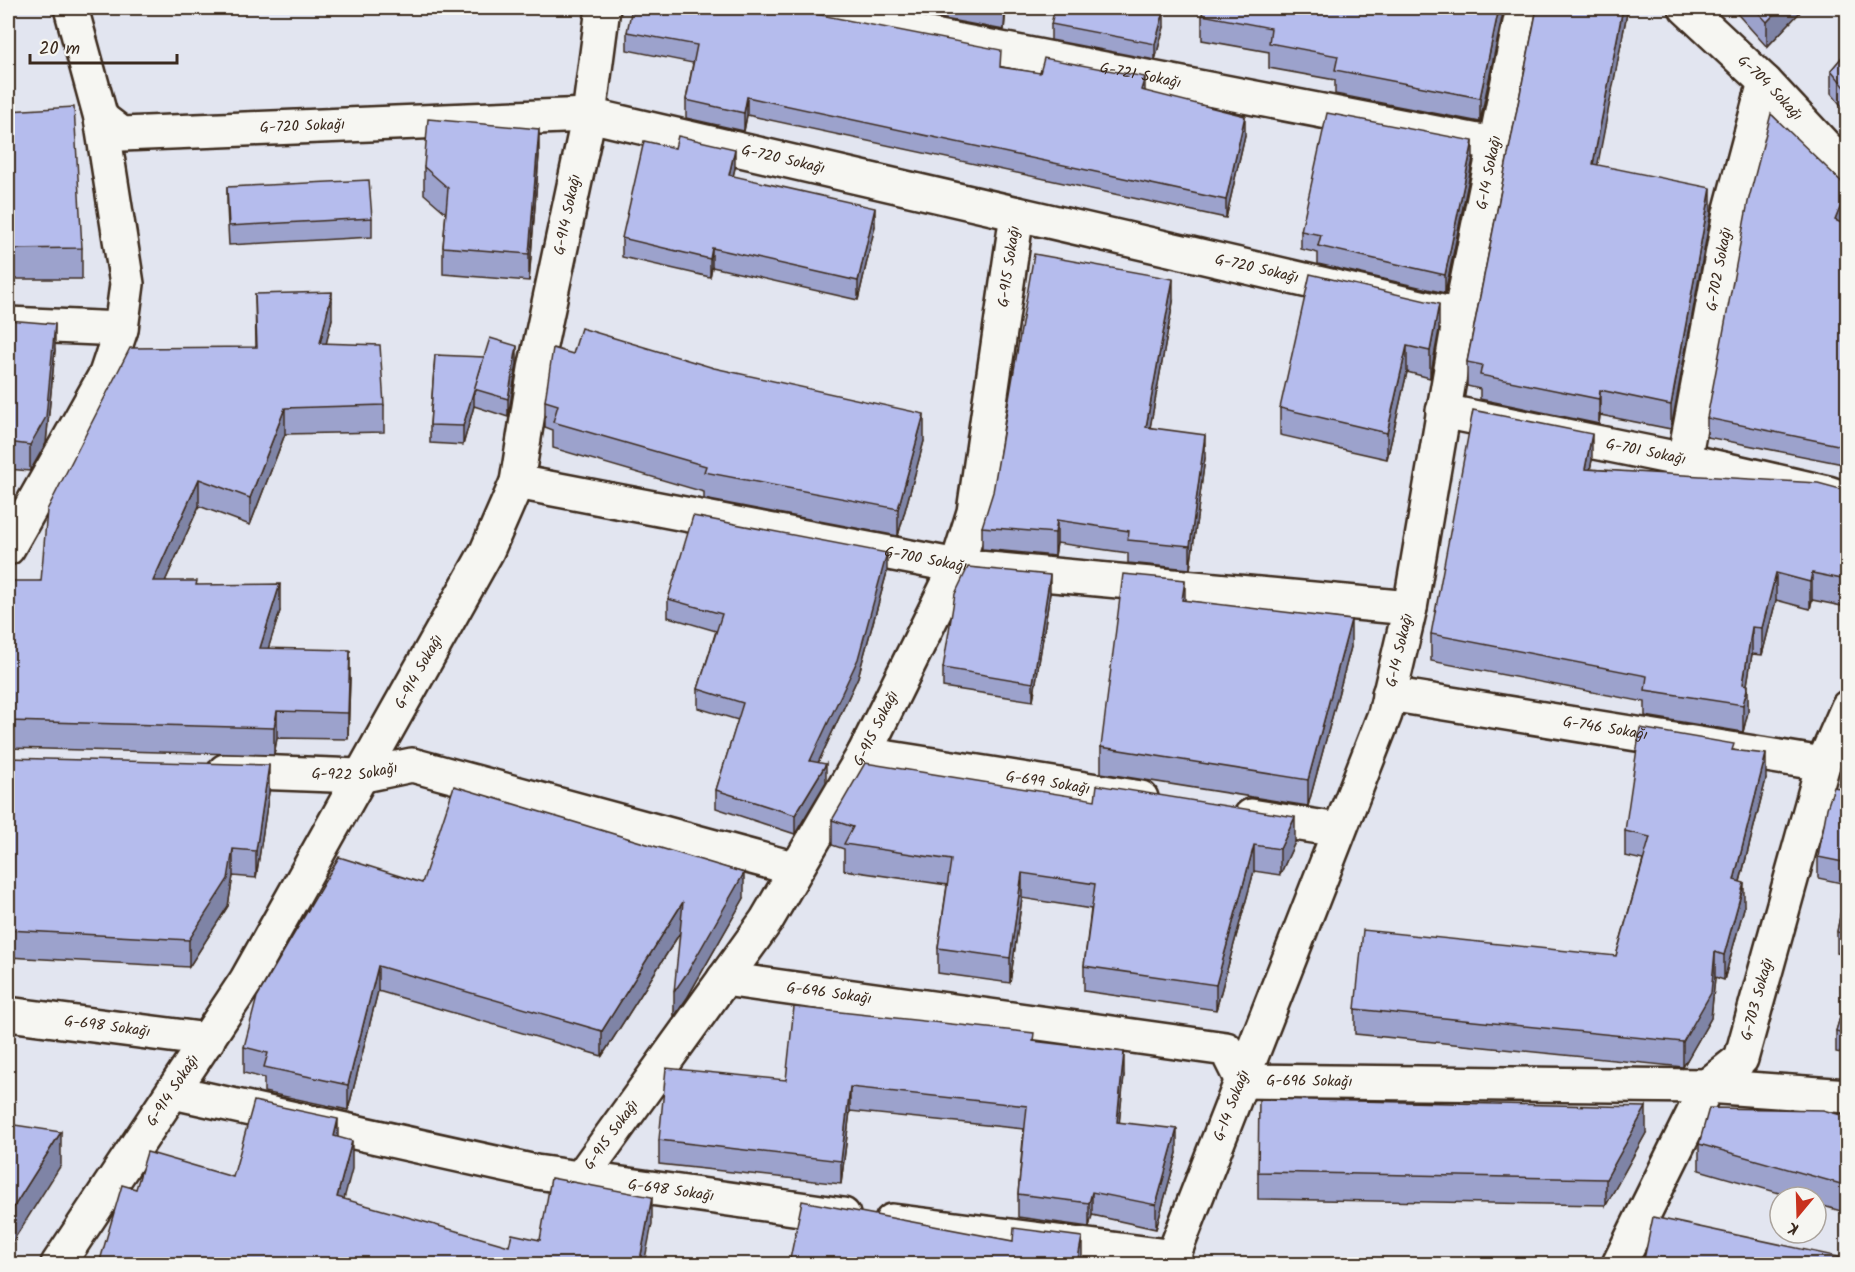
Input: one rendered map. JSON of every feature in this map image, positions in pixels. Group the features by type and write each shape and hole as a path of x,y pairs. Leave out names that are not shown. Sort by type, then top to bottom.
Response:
{"street":[{"path":"8,548 106,374 121,329 127,284 101,118 70,8"},
{"name":"G-914 Sokağı","path":"58,1264 246,981 487,550 517,482 535,369 589,115 603,8"},
{"name":"G-721 Sokağı","path":"789,8 1493,144"},
{"name":"G-14 Sokağı","path":"1172,1261 1385,714 1410,608 1460,316 1493,144 1523,8"},
{"name":"G-704 Sokağı","path":"1686,8 1765,82 1848,171"},
{"name":"G-702 Sokağı","path":"1684,460 1730,213 1765,82"},
{"name":"G-720 Sokağı","path":"101,118 122,134 589,115 1460,316"},
{"path":"66,120 101,118"},
{"name":"G-915 Sokağı","path":"580,1179 766,921 864,754 957,566 974,512 1017,214"},
{"path":"8,324 121,329"},
{"name":"G-701 Sokağı","path":"1443,411 1684,460 1828,493 1848,500"},
{"name":"G-700 Sokağı","path":"517,482 957,566 1410,608"},
{"name":"G-746 Sokağı","path":"1389,694 1822,764"},
{"name":"G-703 Sokağı","path":"1619,1264 1707,1086 1741,1059 1822,764 1848,707"},
{"name":"G-699 Sokağı","path":"864,754 1165,802"},
{"name":"G-922 Sokağı","path":"196,771 359,776 412,765 796,869"},
{"path":"1223,811 1338,830"},
{"name":"G-696 Sokağı","path":"724,979 1226,1049 1242,1081 1707,1086 1848,1096"},
{"name":"G-698 Sokağı","path":"8,1014 208,1040"},
{"name":"G-698 Sokağı","path":"173,1092 580,1179 1172,1261"}],"building":[{"path":"632,8 785,8 1001,50 1000,67 1040,73 1044,58 1145,77 1141,90 1245,116 1226,200 747,97 744,113 686,100 697,45 627,32"},
{"path":"981,8 1005,8 1004,12"},
{"path":"1055,8 1154,8 1164,11 1155,44 1051,24"},
{"path":"1204,8 1499,8 1480,98 1335,70 1338,56 1269,43 1271,28 1202,15"},
{"path":"1537,8 1623,8 1593,164 1711,188 1671,405 1600,390 1599,399 1480,375 1482,365 1467,362"},
{"path":"1754,8 1780,8 1767,22"},
{"path":"1848,50 1848,91 1831,70"},
{"path":"74,107 82,248 8,249 8,111"},
{"path":"1327,113 1473,141 1445,275 1318,246 1321,235 1301,231"},
{"path":"1771,114 1848,188 1835,220 1848,226 1848,447 1707,418 1748,202"},
{"path":"428,119 539,129 529,254 443,247 448,188 424,167"},
{"path":"678,136 735,149 729,175 875,208 858,281 712,248 710,259 622,238 644,141 675,148"},
{"path":"369,180 372,218 229,226 227,187"},
{"path":"1034,254 1173,279 1146,427 1205,435 1190,546 1128,540 1129,531 1057,520 1055,533 982,527 993,492"},
{"path":"1310,274 1439,304 1430,351 1407,346 1387,433 1280,408"},
{"path":"332,292 320,343 380,345 384,405 285,408 250,498 199,479 153,581 197,581 196,585 280,584 260,648 350,650 348,713 277,711 274,728 8,721 8,588 11,581 41,581 47,510 130,348 257,347 255,294"},
{"path":"8,320 55,324 46,417 30,445 8,442"},
{"path":"581,328 714,368 924,414 898,509 704,472 706,466 553,422 558,405 545,401 553,348 573,354"},
{"path":"490,338 517,346 508,399 474,389"},
{"path":"435,355 484,357 463,426 430,425"},
{"path":"1473,410 1592,434 1585,469 1818,483 1848,491 1848,548 1842,579 1812,573 1810,582 1776,573 1762,628 1752,627 1743,684 1748,685 1743,705 1645,690 1647,676 1431,634"},
{"path":"693,516 887,553 858,659 810,761 826,764 795,815 716,790 743,703 698,689 722,614 668,599"},
{"path":"968,567 1050,575 1033,683 943,668 955,594"},
{"path":"1123,574 1185,580 1182,600 1351,620 1308,780 1101,747"},
{"path":"1640,728 1734,744 1732,750 1766,754 1734,880 1744,883 1724,955 1715,952 1711,993 1683,1042 1355,1009 1363,930 1616,956 1650,837 1625,831"},
{"path":"8,758 269,765 256,851 233,849 228,879 189,940 8,930"},
{"path":"865,763 1095,800 1097,785 1295,817 1280,849 1254,845 1216,985 1084,966 1095,884 1022,873 1010,958 938,948 951,860 844,844 853,827 832,820"},
{"path":"454,786 744,873 674,992 683,902 602,1031 378,966 348,1085 264,1067 268,1053 244,1047 257,997 339,857 422,883"},
{"path":"1834,787 1848,790 1848,863 1818,857 1827,808"},
{"path":"1848,875 1848,934 1837,932"},
{"path":"1848,991 1848,1034 1836,1031"},
{"path":"794,1007 1034,1033 1033,1041 1124,1052 1117,1122 1177,1129 1156,1205 1092,1192 1089,1203 1018,1194 1027,1106 850,1087 841,1161 659,1140 666,1068 786,1080"},
{"path":"1259,1099 1646,1107 1606,1179 1258,1172"},
{"path":"254,1101 338,1119 334,1136 352,1141 337,1197 509,1246 512,1234 540,1240 551,1178 652,1197 640,1260 662,1264 99,1264 122,1185 136,1189 147,1152 233,1177"},
{"path":"1709,1108 1823,1110 1848,1117 1848,1186 1699,1144"},
{"path":"8,1124 61,1132 8,1216"},
{"path":"802,1201 1013,1241 1014,1228 1082,1237 1077,1264 789,1264"},
{"path":"1653,1217 1768,1242 1768,1245 1783,1245 1848,1259 1848,1264 1643,1264"}]}
